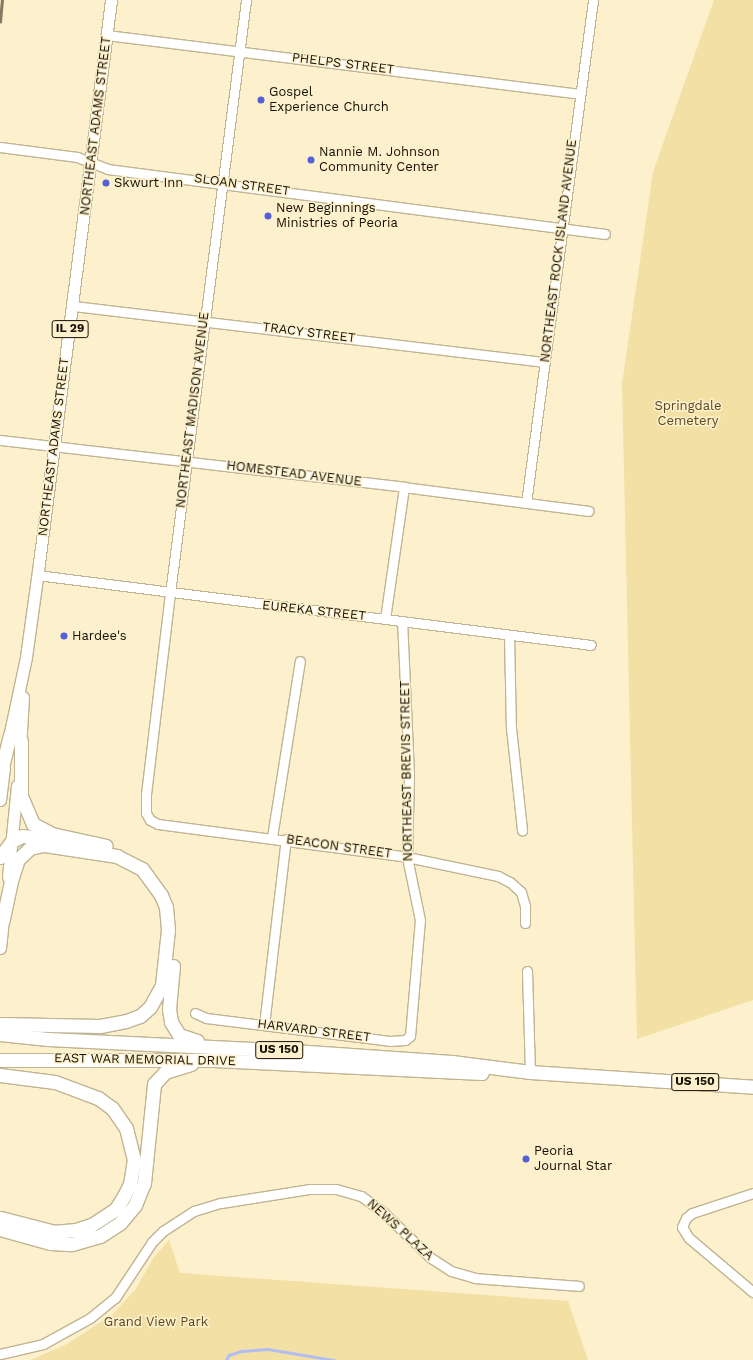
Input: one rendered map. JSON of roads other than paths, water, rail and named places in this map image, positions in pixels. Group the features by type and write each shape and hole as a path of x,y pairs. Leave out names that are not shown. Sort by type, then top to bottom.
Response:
{"highway":[{"path":"0,775 15,738"},
{"path":"15,738 21,796 33,824 52,834 129,852 147,863 163,881 173,902 176,923 169,1012 177,1032 190,1040 252,1048"},
{"path":"0,858 12,841 30,835 106,846"},
{"path":"0,1024 29,1031 110,1025 134,1019 145,1011 162,985 168,930 166,907 150,877 128,861 109,855 41,845 26,850 18,859 12,878 3,920"},
{"name":"EAST WAR MEMORIAL DRIVE","path":"29,1031 452,1062 530,1072 753,1087"},
{"name":"US 150","path":"0,1034 29,1031"},
{"name":"EAST WAR MEMORIAL DRIVE","path":"0,1060 154,1059 255,1062 453,1073 530,1072"},
{"path":"1,1226 42,1241 63,1244 86,1241 111,1230 129,1213 143,1185 151,1092 158,1078 171,1069 196,1063 255,1062"},
{"path":"0,1075 65,1084 90,1094 106,1104 126,1128 132,1144 133,1170 130,1184 116,1209 92,1225 76,1230 55,1232 1,1226"}],"main road":[{"name":"NORTHEAST ADAMS STREET","path":"0,800 15,738 55,446 63,366 74,306 111,0"},
{"name":"NORTHEAST ADAMS STREET","path":"0,948 12,841 15,738"}],"street":[{"name":"NORTHEAST MADISON AVENUE","path":"150,820 145,808 146,794 186,461 246,0"},
{"name":"NORTHEAST ROCK ISLAND AVENUE","path":"526,503 563,228 579,94 593,0"},
{"name":"PHELPS STREET","path":"107,34 579,94"},
{"name":"SLOAN STREET","path":"0,147 77,157 108,169 223,182 605,234"},
{"name":"TRACY STREET","path":"74,306 204,320 545,362"},
{"name":"HOMESTEAD AVENUE","path":"0,440 404,487 588,511"},
{"path":"386,619 404,487"},
{"name":"EUREKA STREET","path":"37,576 590,645"},
{"name":"NORTHEAST BREVIS STREET","path":"402,621 409,774 407,857 420,920 409,1038"},
{"path":"509,635 511,728 522,830"},
{"path":"272,837 300,661"},
{"name":"BEACON STREET","path":"150,820 158,824 272,837 407,857 498,876 510,882 521,892 525,906 525,922"},
{"path":"264,1025 286,839"},
{"path":"527,971 530,1072"},
{"name":"HARVARD STREET","path":"195,1013 206,1018 390,1041 409,1038"},
{"name":"NEWS PLAZA","path":"0,1354 43,1344 90,1318 115,1298 143,1254 163,1231 194,1211 220,1203 309,1189 323,1188 349,1192 373,1204 431,1258 451,1271 475,1278 579,1286"},
{"path":"753,1193 696,1211 688,1215 683,1222 684,1231 689,1238 753,1292"}],"waterway":[{"path":"226,1360 229,1355 241,1351 268,1349 334,1360"}],"railway":[{"path":"0,22 2,0"}],"place":[{"name":"Gospel Experience Church","path":"261,100"},
{"name":"Nannie M. Johnson Community Center","path":"311,160"},
{"name":"Skwurt Inn","path":"106,183"},
{"name":"New Beginnings Ministries of Peoria","path":"268,216"},
{"name":"Hardee's","path":"64,636"},
{"name":"Peoria Journal Star","path":"526,1159"}],"park label":[{"name":"Springdale Cemetery","path":"688,414"},
{"name":"Grand View Park","path":"156,1322"}]}
